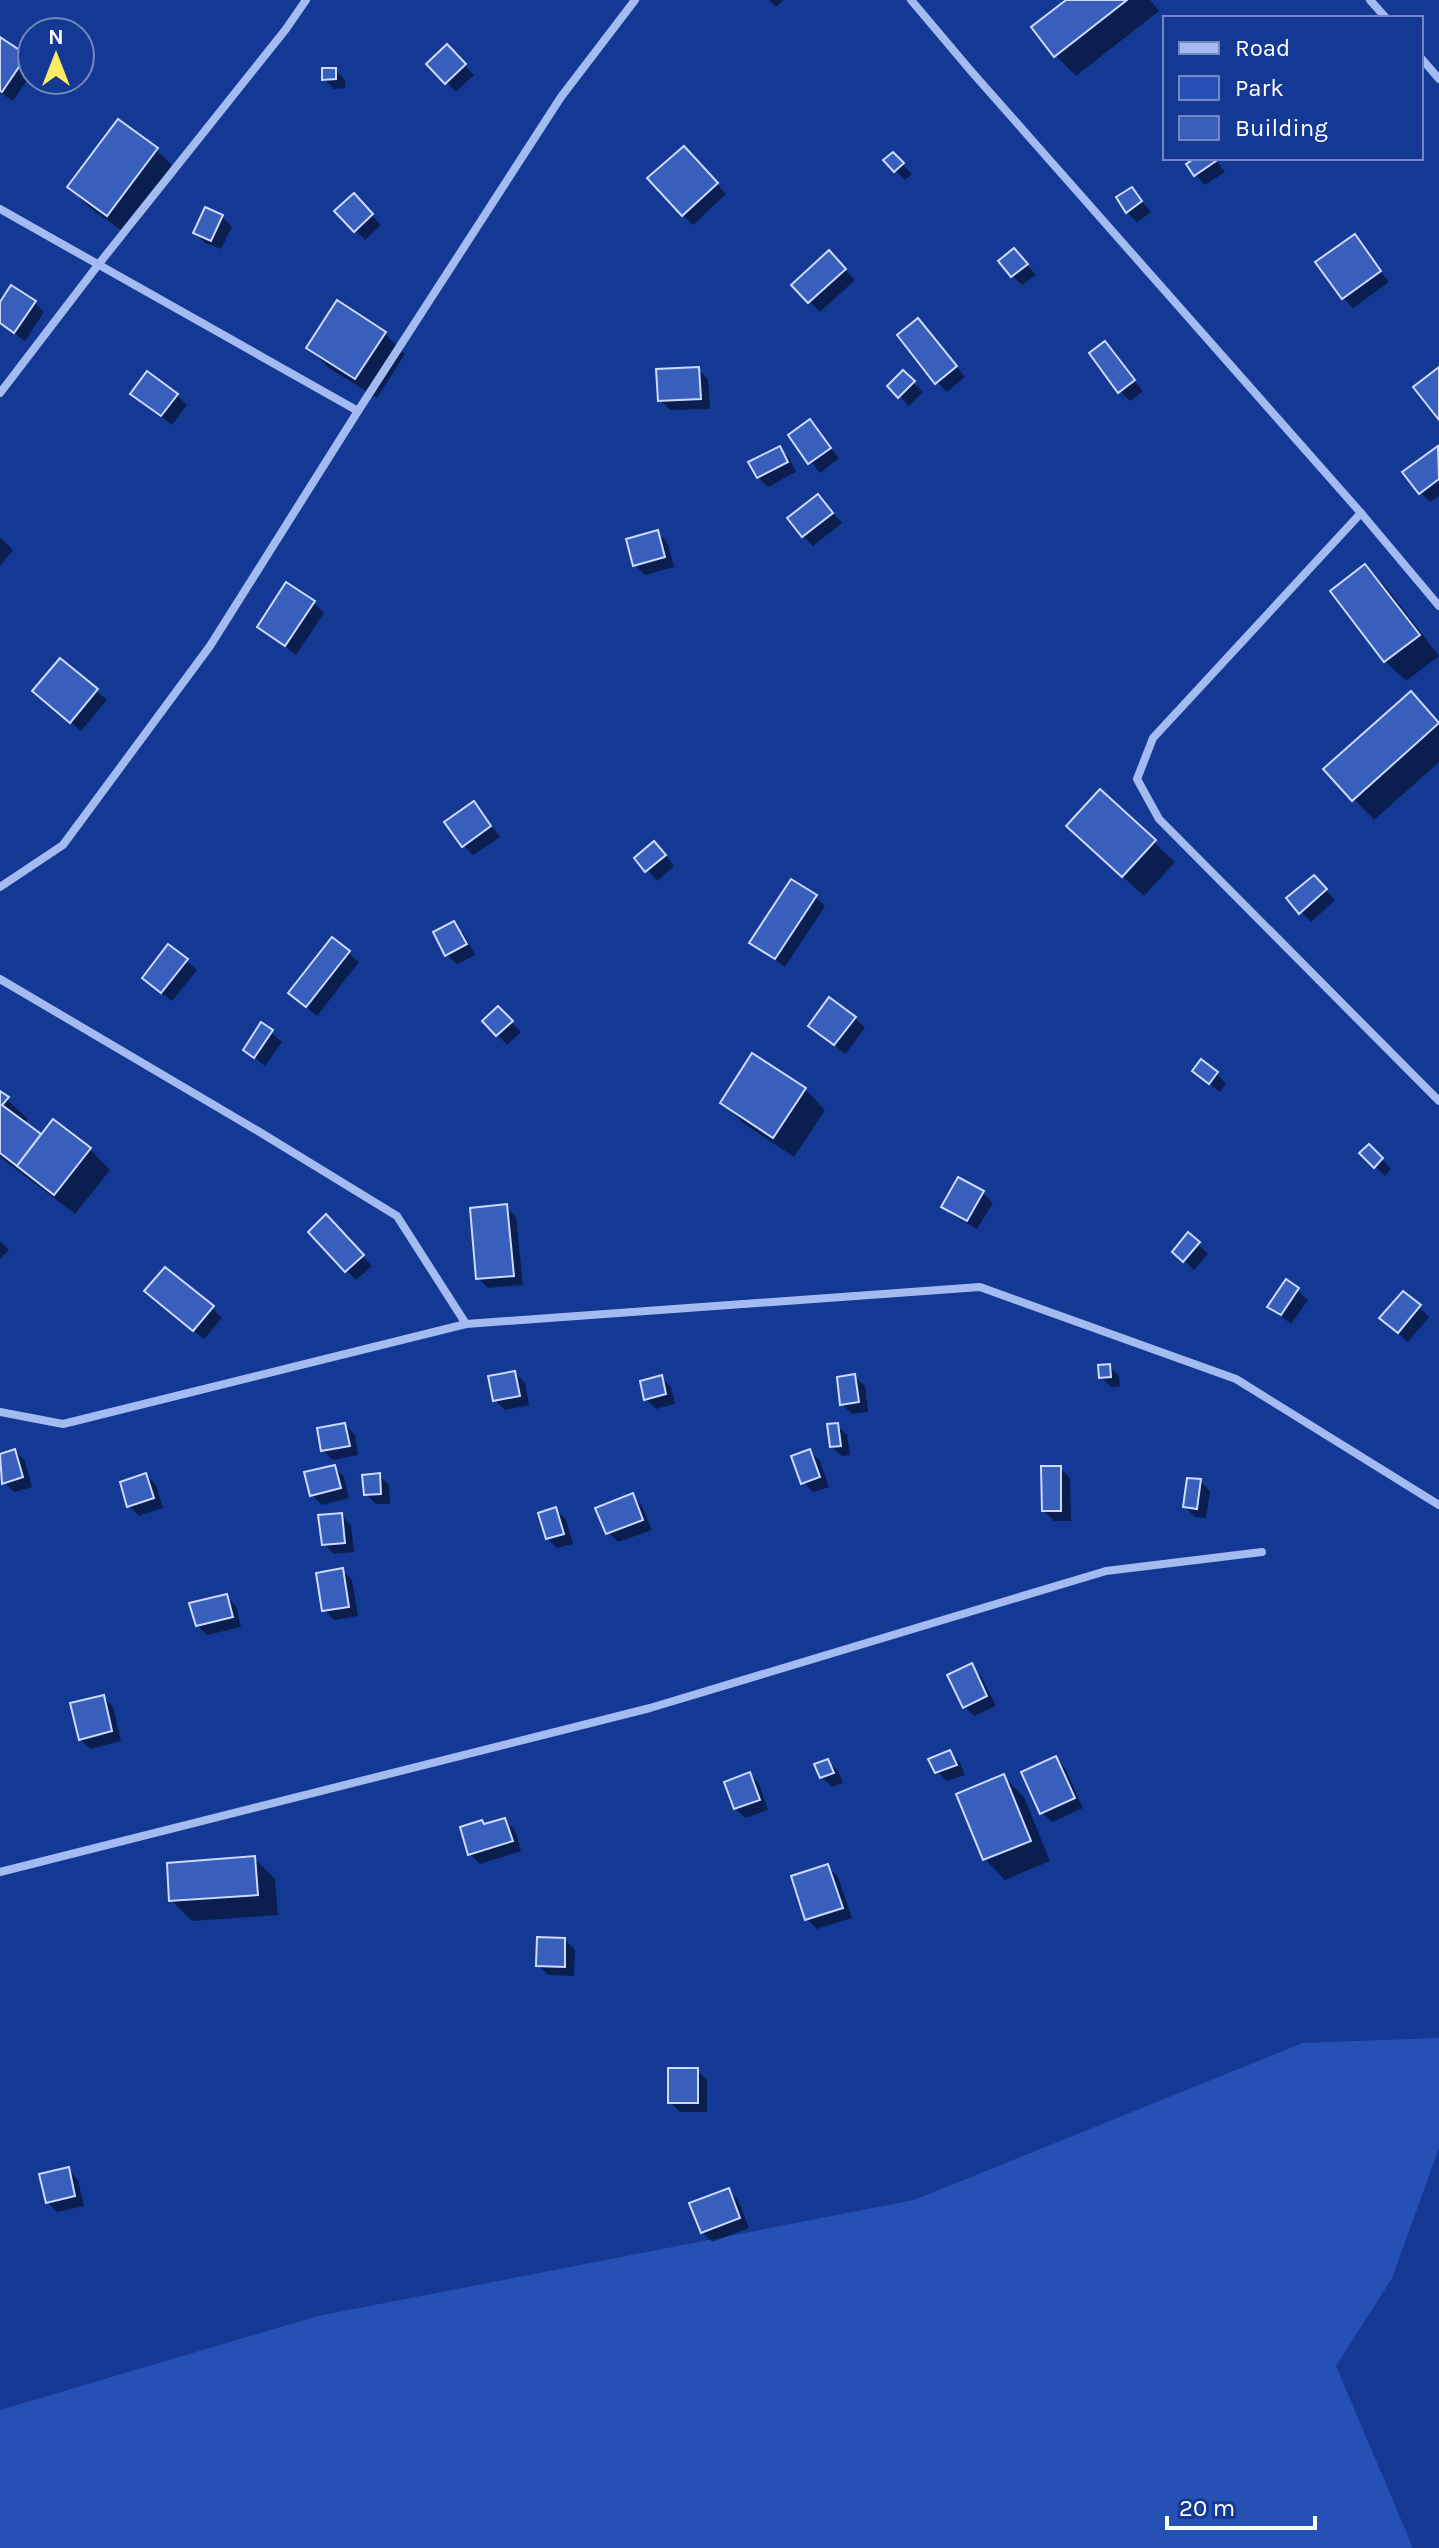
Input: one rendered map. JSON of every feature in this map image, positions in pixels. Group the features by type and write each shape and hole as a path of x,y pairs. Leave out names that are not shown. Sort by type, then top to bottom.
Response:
{"street":[{"path":"0,393 306,0"},
{"path":"0,887 63,845 210,646 561,97 635,0"},
{"path":"911,0 1439,606"},
{"path":"1370,0 1384,16"},
{"path":"1423,60 1439,79"},
{"path":"0,209 358,411"},
{"path":"1361,513 1153,738 1137,779 1159,819 1439,1101"},
{"path":"0,979 397,1216 466,1324"},
{"path":"0,1412 63,1424 466,1324 980,1287 1236,1379 1439,1505"},
{"path":"0,1872 650,1708 1106,1571 1262,1552"}],"green space":[{"path":"1439,2038 1439,2148 1392,2278 1336,2366 1413,2548 0,2548 0,2410 318,2316 914,2200 1303,2043"}],"building":[{"path":"1066,0 1127,0 1054,57 1031,27"},
{"path":"0,37 16,48 16,71 0,91"},
{"path":"447,44 466,64 445,84 426,64"},
{"path":"322,68 336,68 336,79 322,80"},
{"path":"118,119 158,148 107,216 67,187"},
{"path":"684,146 718,183 682,216 647,178"},
{"path":"893,152 904,163 894,172 883,160"},
{"path":"1192,160 1216,161 1194,176 1186,164"},
{"path":"1132,187 1142,201 1126,213 1116,197"},
{"path":"354,193 373,214 354,232 334,211"},
{"path":"205,207 223,215 211,241 193,233"},
{"path":"1355,234 1381,271 1342,299 1315,262"},
{"path":"1014,248 1028,264 1011,277 998,261"},
{"path":"829,250 846,269 808,303 791,285"},
{"path":"11,285 36,301 14,333 0,323 0,302"},
{"path":"337,300 386,332 355,379 306,348"},
{"path":"918,318 957,366 935,384 897,335"},
{"path":"1105,341 1135,380 1118,393 1089,353"},
{"path":"699,367 701,399 658,401 656,369"},
{"path":"1439,367 1439,420 1413,387"},
{"path":"903,370 915,381 898,398 887,386"},
{"path":"147,371 178,394 161,416 130,394"},
{"path":"810,419 831,448 808,464 788,435"},
{"path":"780,446 788,462 757,478 748,462"},
{"path":"1438,446 1439,479 1419,494 1402,472"},
{"path":"818,494 833,513 802,537 787,518"},
{"path":"658,530 665,557 633,566 626,539"},
{"path":"1365,564 1420,635 1384,662 1330,591"},
{"path":"286,582 315,601 285,646 257,627"},
{"path":"60,658 98,689 70,723 32,691"},
{"path":"1411,691 1439,723 1352,801 1323,769"},
{"path":"1100,789 1156,840 1122,877 1066,826"},
{"path":"474,801 491,826 462,847 444,822"},
{"path":"654,841 666,855 645,872 634,858"},
{"path":"1314,875 1327,889 1299,914 1286,898"},
{"path":"791,879 817,895 775,959 749,943"},
{"path":"454,921 467,944 445,956 433,932"},
{"path":"332,937 350,951 306,1007 288,993"},
{"path":"168,944 188,959 161,993 142,978"},
{"path":"829,997 856,1017 834,1045 808,1026"},
{"path":"498,1006 513,1021 496,1036 482,1021"},
{"path":"261,1022 273,1030 254,1058 243,1050"},
{"path":"752,1053 806,1088 773,1138 720,1103"},
{"path":"1201,1059 1218,1072 1209,1084 1192,1071"},
{"path":"0,1091 9,1097 2,1105 41,1134 17,1166 0,1153"},
{"path":"53,1119 91,1148 54,1195 17,1166"},
{"path":"1369,1144 1383,1158 1374,1168 1359,1153"},
{"path":"958,1177 984,1191 967,1221 941,1207"},
{"path":"507,1204 514,1276 476,1279 470,1208"},
{"path":"326,1214 364,1255 345,1272 308,1232"},
{"path":"1188,1232 1200,1242 1183,1262 1172,1252"},
{"path":"165,1267 214,1306 193,1331 144,1291"},
{"path":"1286,1279 1299,1288 1281,1315 1267,1307"},
{"path":"1403,1291 1421,1305 1398,1333 1379,1318"},
{"path":"1110,1364 1111,1377 1099,1378 1098,1365"},
{"path":"515,1371 520,1396 493,1401 488,1376"},
{"path":"855,1374 859,1402 840,1405 837,1377"},
{"path":"662,1375 666,1394 644,1400 640,1381"},
{"path":"345,1423 350,1446 321,1451 317,1428"},
{"path":"838,1423 841,1446 830,1447 827,1424"},
{"path":"15,1449 23,1477 2,1484 0,1454"},
{"path":"810,1449 820,1477 801,1484 791,1456"},
{"path":"335,1465 341,1488 310,1496 304,1472"},
{"path":"1041,1466 1061,1466 1061,1511 1042,1511"},
{"path":"146,1473 154,1498 127,1507 120,1482"},
{"path":"380,1473 381,1494 364,1495 362,1475"},
{"path":"1187,1478 1201,1479 1197,1509 1183,1507"},
{"path":"633,1493 643,1520 606,1534 595,1508"},
{"path":"556,1507 564,1534 546,1539 538,1513"},
{"path":"342,1513 345,1543 322,1545 318,1515"},
{"path":"343,1568 349,1607 322,1611 316,1573"},
{"path":"227,1594 233,1617 196,1626 189,1603"},
{"path":"972,1663 987,1696 963,1708 947,1675"},
{"path":"104,1695 112,1731 79,1740 70,1703"},
{"path":"950,1750 957,1765 935,1773 928,1759"},
{"path":"1056,1756 1075,1798 1040,1814 1021,1772"},
{"path":"828,1759 834,1773 820,1778 814,1764"},
{"path":"750,1772 760,1800 734,1809 724,1782"},
{"path":"1004,1774 1031,1841 983,1860 956,1794"},
{"path":"505,1818 513,1841 468,1855 460,1827 482,1820 484,1824"},
{"path":"255,1856 258,1895 169,1901 167,1863"},
{"path":"828,1864 843,1908 805,1920 791,1876"},
{"path":"537,1937 565,1938 565,1967 536,1966"},
{"path":"668,2068 698,2068 698,2103 668,2103"},
{"path":"69,2167 75,2196 46,2203 39,2174"},
{"path":"729,2188 740,2218 701,2233 689,2203"}]}
